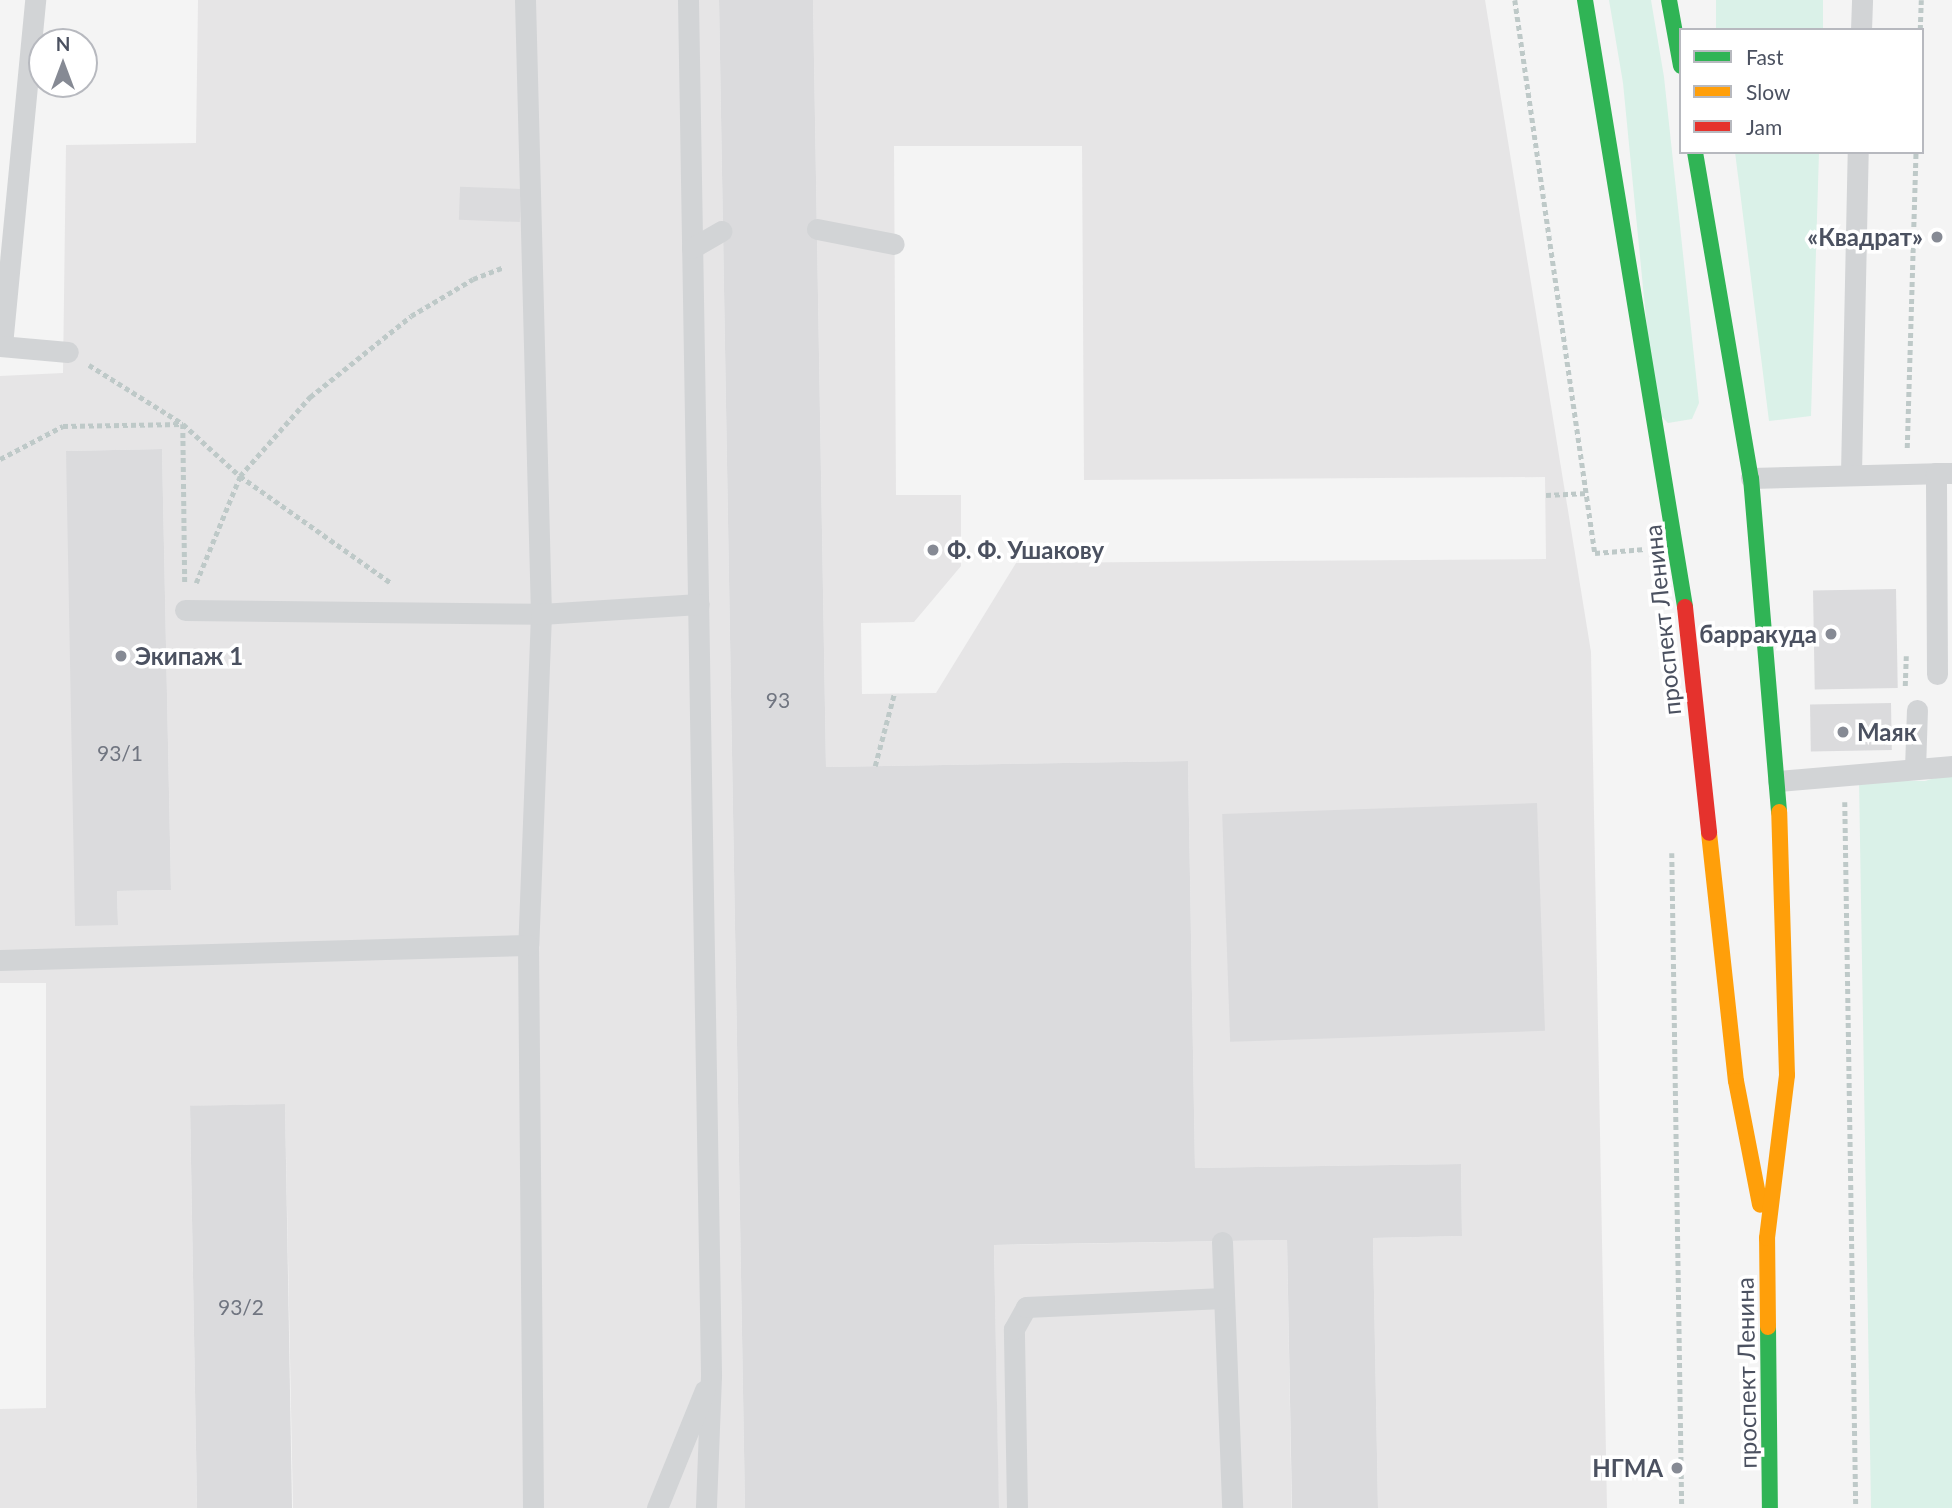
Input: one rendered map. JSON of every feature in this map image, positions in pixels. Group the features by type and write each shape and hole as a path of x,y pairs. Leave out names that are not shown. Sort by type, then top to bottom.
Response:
{"street":[{"name":"проспект Ленина","path":"1585,0 1679,547 1736,1081 1767,1238"},
{"path":"1670,0 1679,54"},
{"name":"проспект Ленина","path":"1695,154 1751,478 1778,781 1787,1075 1767,1238 1770,1508"}],"lane":[{"path":"35,0 1,345 68,352"},
{"path":"525,0 541,614 528,945 533,1508"},
{"path":"688,0 711,1376 706,1508"},
{"path":"1861,28 1862,0"},
{"path":"1851,472 1858,154"},
{"path":"817,229 894,244"},
{"path":"692,248 722,231"},
{"path":"1751,478 1851,472 1944,472 1937,674"},
{"path":"185,610 418,610 541,614 699,604"},
{"path":"1914,769 1917,710"},
{"path":"1778,781 1952,766"},
{"path":"0,960 528,945"},
{"path":"1222,1242 1232,1508"},
{"path":"1017,1508 1014,1329 1027,1307 1223,1298"},
{"path":"657,1508 711,1376"}],"path":[{"path":"1515,0 1595,553 1653,549"},
{"path":"1920,28 1921,0"},
{"path":"1907,473 1916,154"},
{"path":"185,610 240,476 310,397 411,316 473,279 509,266 534,266"},
{"path":"68,352 183,424 240,476 416,600 418,610"},
{"path":"0,459 63,426 183,424"},
{"path":"183,424 185,610"},
{"path":"1546,495 1588,493"},
{"path":"1905,691 1906,650"},
{"path":"875,766 894,694"},
{"path":"1845,776 1856,1508"},
{"path":"1671,837 1682,1508"}],"shaded area":[{"path":"198,0 719,0 745,1508 293,1508 285,1104 190,1106 197,1508 0,1508 0,1409 46,1408 46,983 0,983 0,376 63,373 66,145 196,143","holes":["162,449 171,890 117,891 118,925 66,451"]},
{"path":"813,0 1485,0 1591,652 1607,1508 1378,1508 1373,1238 1462,1236 1461,1164 1195,1168 1188,761 826,767","holes":["894,146 1082,146 1084,480 1545,477 1546,559 1016,563 936,693 862,694 861,623 914,622 961,566 961,495 896,495"]},
{"path":"1287,1240 1292,1508 999,1508 994,1245"}],"green space":[{"path":"1609,0 1651,0 1664,77 1699,403 1692,419 1668,423 1655,410 1623,83"},
{"path":"1716,0 1823,0 1823,28 1716,28"},
{"path":"1735,154 1819,154 1811,416 1769,421"},
{"path":"1952,773 1952,1508 1871,1508 1859,780 1925,781"}],"building":[{"path":"719,0 813,0 826,767 1188,761 1195,1168 1461,1164 1462,1236 1373,1238 1378,1508 1292,1508 1287,1240 994,1245 999,1508 745,1508"},
{"path":"460,187 521,189 520,222 459,220"},
{"path":"162,449 171,890 117,891 118,925 75,926 66,451"},
{"path":"1896,589 1898,688 1815,689 1813,590"},
{"path":"1891,703 1892,750 1811,751 1810,704"},
{"path":"1537,803 1545,1031 1230,1042 1222,814"},
{"path":"285,1104 292,1508 197,1508 190,1106"}],"traffic: fast":[{"path":"1585,0 1685,607"},
{"path":"1669,0 1679,55"},
{"path":"1695,154 1751,478 1779,812"},
{"path":"1768,1327 1770,1508"}],"traffic: slow":[{"path":"1768,1327 1767,1238 1787,1075 1779,812"},
{"path":"1709,833 1736,1081 1760,1205"}],"traffic: jam":[{"path":"1685,607 1709,833"}],"place":[{"name":"«Квадрат»","path":"1937,237"},
{"name":"Ф. Ф. Ушакову","path":"933,550"},
{"name":"барракуда","path":"1831,634"},
{"name":"Экипаж 1","path":"121,656"},
{"name":"Маяк","path":"1843,732"},
{"name":"НГМА","path":"1677,1468"}]}
